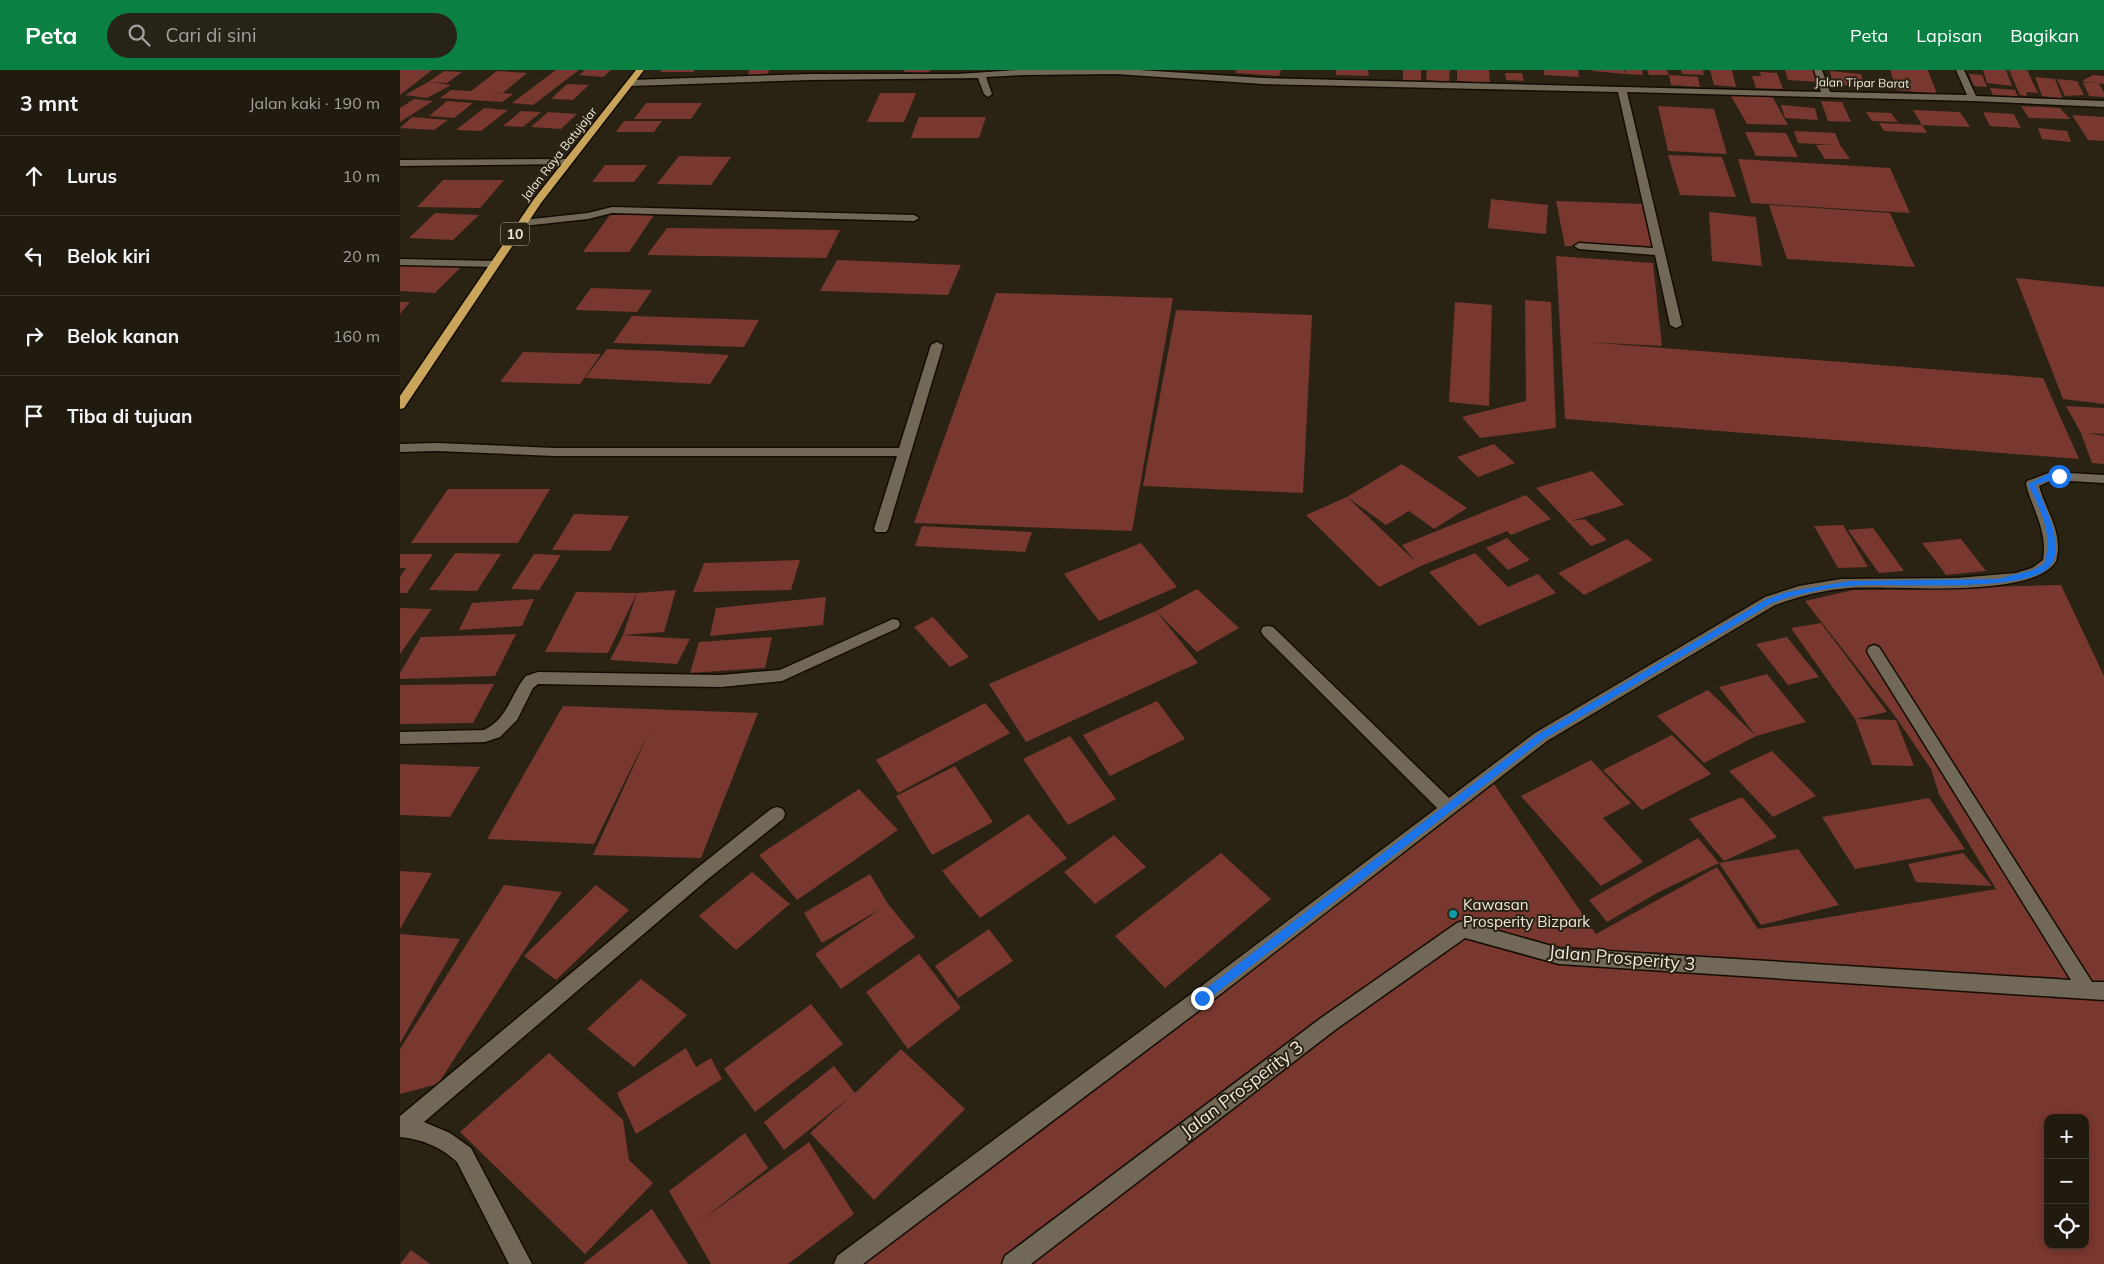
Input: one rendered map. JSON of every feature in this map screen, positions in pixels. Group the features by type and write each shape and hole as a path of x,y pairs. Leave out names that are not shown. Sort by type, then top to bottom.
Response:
{"highway":[{"name":"Jalan Raya Batujajar","path":"400,405 537,201 640,70"}],"street":[{"path":"1300,82 1303,70"},
{"path":"1818,70 1826,94"},
{"path":"1960,70 1973,98"},
{"name":"Jalan Tipar Barat","path":"631,83 810,77 950,77 1042,72 1116,71 1300,82 1973,98 2104,104"},
{"path":"981,75 988,94"},
{"path":"1622,89 1676,325"},
{"path":"400,163 568,162"},
{"path":"523,223 588,216 612,210 914,218"},
{"path":"1579,246 1659,252"},
{"path":"400,262 495,264"},
{"path":"882,528 937,345"},
{"path":"400,448 437,447 554,452 905,452"},
{"path":"845,1264 1202,998 1540,737 1770,601 1787,594 1850,583 1998,581 2036,572 2047,565 2049,561 2052,537 2046,516 2032,484 2050,476 2104,479"},
{"path":"400,738 485,736 496,732 507,724 527,685 531,680 538,678 720,681 764,678 782,675 893,624"},
{"path":"1268,631 1447,807"},
{"path":"1874,651 2096,990"},
{"path":"402,1127 702,874 777,814"},
{"name":"Jalan Prosperity 3","path":"1013,1264 1328,1024 1463,929 1559,956 2096,990"},
{"path":"402,1127 446,1140 455,1145 464,1155 521,1264"}],"building":[{"path":"400,70 432,70 400,95"},
{"path":"556,70 579,70 533,105 512,103"},
{"path":"585,70 611,70 603,77 579,75"},
{"path":"662,70 694,70 694,72 660,72"},
{"path":"749,70 769,70 768,74 748,76"},
{"path":"904,70 930,70 929,73 903,72"},
{"path":"1236,70 1281,70 1279,76 1235,73"},
{"path":"1336,70 1368,70 1369,76 1336,75"},
{"path":"1403,70 1421,70 1421,81 1403,80"},
{"path":"1427,70 1450,70 1449,82 1426,80"},
{"path":"1457,70 1489,70 1490,83 1457,81"},
{"path":"1544,70 1578,70 1579,77 1544,75"},
{"path":"1624,70 1625,74 1592,71"},
{"path":"1625,70 1642,70 1643,75 1625,74"},
{"path":"1647,70 1667,70 1669,75 1649,75"},
{"path":"1681,70 1703,70 1704,75 1682,74"},
{"path":"1710,70 1732,70 1736,87 1714,85"},
{"path":"1785,70 1814,70 1818,82 1788,80"},
{"path":"1890,70 1928,70 1937,94 1897,90"},
{"path":"1983,70 2006,70 2012,86 1987,83"},
{"path":"2009,70 2027,70 2038,93 2026,92 2027,96 2020,95"},
{"path":"444,71 462,72 447,83 431,82 451,85 427,98 405,95 430,81"},
{"path":"497,71 527,73 503,93 487,92 513,94 502,102 440,98 451,90 471,91"},
{"path":"1830,71 1861,74 1865,87 1833,84"},
{"path":"1760,72 1777,73 1783,89 1756,88 1752,76 1761,76"},
{"path":"1505,73 1522,73 1524,81 1506,80"},
{"path":"1969,74 1982,75 1987,87 1974,86"},
{"path":"1669,75 1698,77 1700,87 1671,85"},
{"path":"2093,75 2104,76 2104,84 2099,83 2104,97 2089,96 2083,82 2095,83 2082,81"},
{"path":"2035,77 2055,79 2063,99 2042,96"},
{"path":"2057,79 2077,81 2084,95 2065,96"},
{"path":"567,84 589,85 573,100 551,99"},
{"path":"1990,88 2015,90 2018,97 1993,95"},
{"path":"880,93 916,93 904,122 867,122"},
{"path":"1731,96 1772,96 1788,125 1747,124"},
{"path":"414,99 433,101 400,122 400,108"},
{"path":"447,101 473,103 454,118 429,116"},
{"path":"1821,101 1842,102 1851,122 1828,121"},
{"path":"646,103 702,103 691,119 634,119"},
{"path":"1781,105 1815,108 1818,120 1785,118"},
{"path":"1658,106 1714,109 1727,154 1668,151"},
{"path":"2021,106 2060,108 2070,119 2029,118"},
{"path":"484,108 508,110 481,131 456,130"},
{"path":"1913,110 1960,112 1970,127 1922,125"},
{"path":"521,111 541,112 523,127 503,126"},
{"path":"548,112 577,114 561,129 531,127"},
{"path":"1866,112 1891,113 1898,122 1872,121"},
{"path":"1983,112 2014,114 2021,128 1990,126"},
{"path":"2072,115 2104,117 2104,141 2088,140"},
{"path":"412,117 448,120 434,130 400,128"},
{"path":"919,117 986,117 979,138 911,138"},
{"path":"624,121 662,121 654,132 616,132"},
{"path":"1879,123 1922,125 1927,133 1884,131"},
{"path":"2038,128 2067,131 2071,142 2042,139"},
{"path":"1794,131 1835,133 1840,145 1850,159 1825,159 1816,145 1834,145 1798,143"},
{"path":"1745,132 1786,133 1798,157 1756,156"},
{"path":"1668,155 1722,157 1736,197 1680,195"},
{"path":"679,156 731,157 711,185 657,184"},
{"path":"1738,159 1890,168 1910,213 1751,203"},
{"path":"605,165 647,165 634,182 592,182"},
{"path":"443,180 504,180 480,208 417,207"},
{"path":"1491,199 1548,205 1546,234 1488,228"},
{"path":"1556,201 1643,204 1656,249 1565,246"},
{"path":"1769,205 1890,213 1915,267 1787,259"},
{"path":"1709,212 1756,217 1762,266 1712,261"},
{"path":"435,213 479,215 453,240 409,238"},
{"path":"610,215 654,215 629,252 583,252"},
{"path":"667,228 840,230 826,258 647,255"},
{"path":"1556,256 1653,263 1662,346 1587,342 2043,378 2079,459 1565,419"},
{"path":"837,260 961,265 948,295 820,291"},
{"path":"402,264 461,267 435,293 400,291 400,266"},
{"path":"2016,278 2104,287 2104,404 2063,399"},
{"path":"591,288 652,290 637,312 575,310"},
{"path":"996,293 1173,298 1132,531 914,523"},
{"path":"1525,300 1551,302 1556,428 1480,438 1462,417 1526,401"},
{"path":"400,302 410,302 400,314"},
{"path":"1455,302 1492,305 1489,406 1449,402"},
{"path":"1176,310 1312,315 1303,493 1143,486"},
{"path":"632,316 759,320 744,347 613,343"},
{"path":"607,349 729,355 710,384 585,378"},
{"path":"523,352 601,354 580,384 500,382"},
{"path":"2066,406 2104,408 2104,434 2086,433 2104,436 2104,464 2092,463 2081,433"},
{"path":"1494,444 1515,463 1478,477 1457,457"},
{"path":"1402,464 1467,508 1434,529 1409,511 1386,525 1347,497"},
{"path":"1592,471 1624,505 1571,521 1585,519 1607,540 1591,546 1536,488"},
{"path":"448,489 550,489 518,543 411,543"},
{"path":"1526,495 1551,519 1511,535 1507,531 1421,566 1379,587 1306,515 1347,497 1415,561 1402,545"},
{"path":"574,514 629,516 610,551 552,550"},
{"path":"1843,525 1868,567 1838,568 1814,526"},
{"path":"922,526 1032,532 1025,552 915,546"},
{"path":"1873,528 1904,571 1879,573 1848,530"},
{"path":"1507,538 1530,560 1508,570 1486,548"},
{"path":"1627,539 1653,560 1584,595 1558,573"},
{"path":"1961,539 1986,571 1946,575 1922,543"},
{"path":"1141,543 1177,587 1099,621 1064,574"},
{"path":"455,553 501,554 477,591 429,590"},
{"path":"1475,553 1508,587 1538,574 1556,593 1479,626 1429,572"},
{"path":"400,554 433,554 407,593 400,593 400,577 406,568 400,568"},
{"path":"534,554 561,555 539,590 511,589"},
{"path":"800,560 791,590 693,592 704,563"},
{"name":"Kawasan Prosperity Bizpark","path":"2061,585 2104,676 2104,1264 862,1264 1134,1060 1494,784 1596,934 1717,867 1758,929 1996,889 1939,794 1931,769 1895,716 1805,601 1853,590"},
{"path":"1197,589 1239,628 1197,652 1157,612 1198,663 1026,742 989,684 1156,611"},
{"path":"676,590 664,632 623,635 637,593"},
{"path":"576,592 637,593 608,653 545,652"},
{"path":"826,597 823,625 710,636 716,608"},
{"path":"534,599 522,626 459,630 472,603"},
{"path":"400,608 432,609 400,654"},
{"path":"933,617 969,657 950,667 914,627"},
{"path":"1821,623 1887,712 1855,719 1791,628"},
{"path":"516,634 495,676 400,679 400,673 421,637"},
{"path":"623,635 690,639 677,664 610,660"},
{"path":"772,637 765,668 690,673 699,642"},
{"path":"1787,637 1819,677 1788,685 1756,644"},
{"path":"1767,674 1806,722 1756,736 1719,687"},
{"path":"494,684 473,723 400,724 400,685"},
{"path":"1708,690 1756,736 1704,763 1657,716"},
{"path":"1157,701 1185,739 1110,776 1083,735"},
{"path":"985,703 1010,733 898,793 876,760"},
{"path":"563,706 758,713 701,858 593,855 650,730 594,844 487,839"},
{"path":"1855,719 1896,720 1914,766 1872,765"},
{"path":"1672,735 1711,774 1642,810 1603,770"},
{"path":"1070,736 1116,799 1068,825 1023,759"},
{"path":"1772,751 1816,796 1773,817 1729,771"},
{"path":"1591,760 1631,803 1603,818 1643,862 1601,886 1521,796"},
{"path":"400,764 480,767 450,817 400,815"},
{"path":"955,766 993,822 932,855 896,796"},
{"path":"859,789 898,830 797,900 759,855"},
{"path":"1742,797 1777,837 1724,861 1689,819"},
{"path":"1929,798 1965,849 1855,869 1822,817"},
{"path":"1028,814 1067,858 980,918 942,871"},
{"path":"1114,835 1146,867 1095,904 1064,872"},
{"path":"1698,838 1719,863 1657,893 1607,922 1589,900"},
{"path":"1798,849 1839,905 1761,925 1719,863"},
{"path":"1221,853 1271,899 1165,988 1115,936"},
{"path":"1963,853 1992,886 1916,882 1908,864"},
{"path":"400,871 432,873 400,929"},
{"path":"752,872 790,904 736,950 699,916"},
{"path":"870,874 888,904 915,937 841,989 815,954 882,908 822,943 804,913"},
{"path":"504,885 562,892 438,1084 400,1094 400,1049"},
{"path":"596,885 629,910 556,980 524,956"},
{"path":"989,929 1013,961 958,998 935,966"},
{"path":"400,934 460,939 400,1043"},
{"path":"919,954 961,1008 908,1049 866,992"},
{"path":"641,979 687,1015 634,1067 587,1029"},
{"path":"811,1004 843,1044 755,1112 724,1069"},
{"path":"686,1048 696,1067 711,1058 722,1079 636,1134 617,1093"},
{"path":"901,1049 965,1109 874,1200 810,1133 850,1097 784,1150 764,1122 834,1066 855,1093"},
{"path":"549,1053 623,1120 629,1160 653,1183 585,1254 460,1132"},
{"path":"745,1133 768,1168 702,1220 809,1142 854,1214 788,1264 711,1264 669,1191"},
{"path":"652,1209 688,1264 583,1264"},
{"path":"411,1250 430,1264 400,1264"}],"place":[{"name":"Kawasan Prosperity Bizpark","path":"1453,914"}],"route":[{"path":"1202,998 1540,737 1770,601 1787,594 1850,583 1998,581 2036,572 2047,565 2049,561 2052,537 2046,516 2032,484 2050,476 2059,476"}]}
